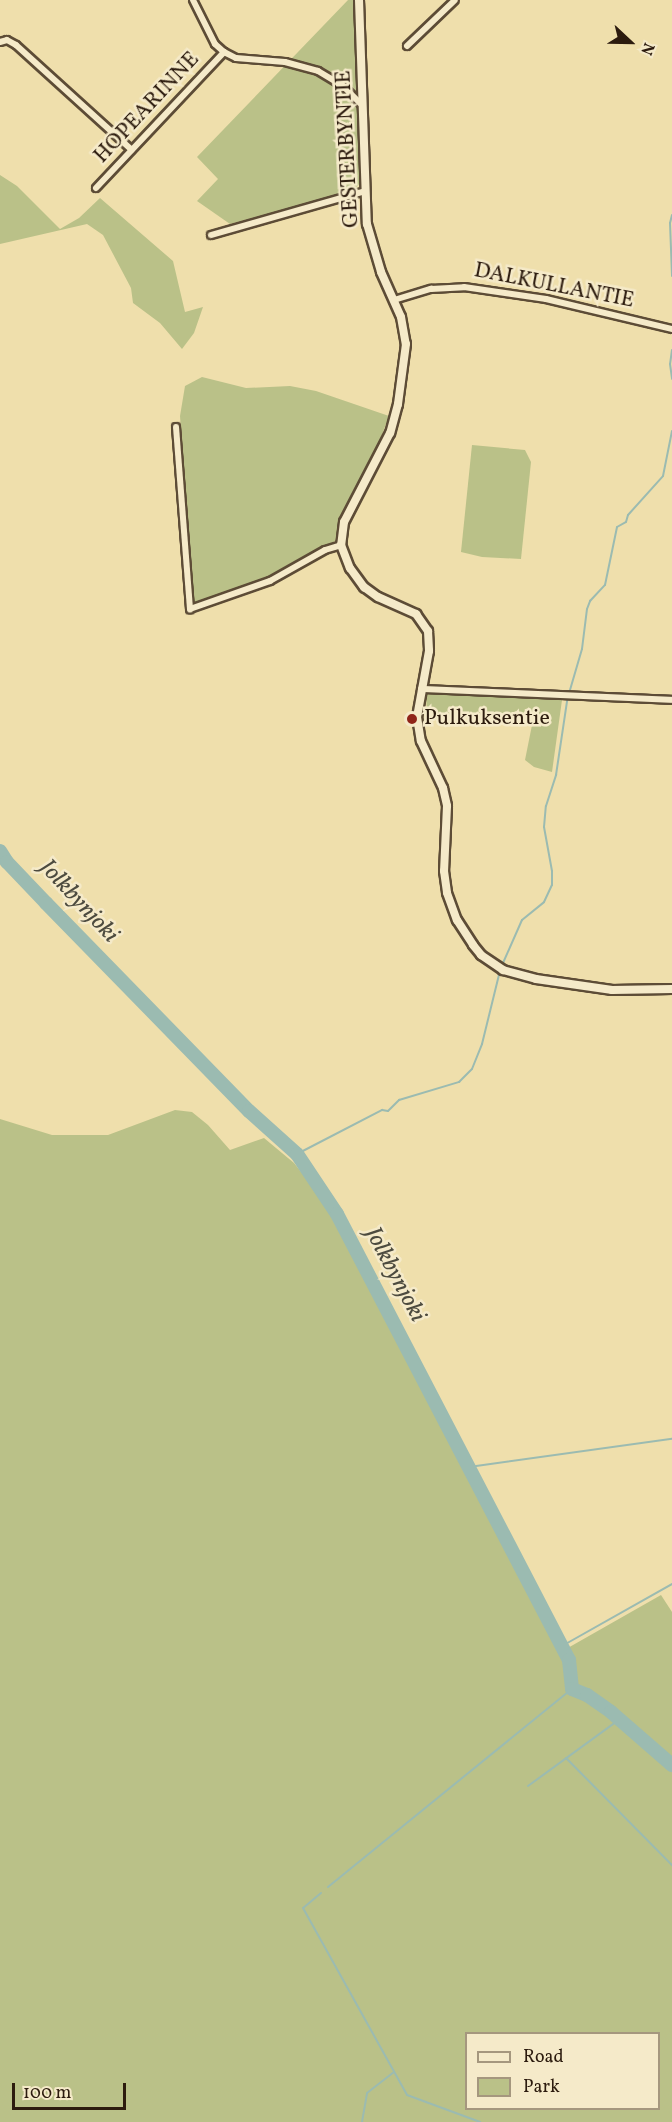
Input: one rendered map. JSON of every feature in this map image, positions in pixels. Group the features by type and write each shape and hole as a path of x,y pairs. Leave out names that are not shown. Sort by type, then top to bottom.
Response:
{"street":[{"path":"193,0 215,44 224,52 236,58 285,62 318,71 343,86 363,106"},
{"name":"GESTERBYNTIE","path":"341,545 344,522 383,449 398,404 406,344 402,321 371,239 365,191 359,0"},
{"path":"407,46 453,0"},
{"path":"0,42 7,40 16,45 132,150"},
{"name":"HOPEARINNE","path":"96,188 224,52"},
{"path":"211,235 365,191"},
{"name":"DALKULLANTIE","path":"394,300 431,289 464,286 546,299 672,329"},
{"path":"176,427 190,609 270,581 325,550 341,545 350,568 364,587 378,597 416,614 424,622 428,631 429,651 417,717 420,735 443,788 447,806 444,871 447,893 457,920 481,956 503,970 536,979 612,990 672,989"},
{"path":"421,689 672,700"}],"green space":[{"path":"348,0 355,0 361,182 353,191 230,224 197,201 218,179 197,157"},
{"path":"0,175 17,186 60,229 79,218 100,198 173,261 185,312 203,307 194,333 182,349 160,323 133,303 131,288 103,235 87,224 0,244"},
{"path":"202,377 246,388 290,386 316,391 389,416 372,461 345,510 335,541 274,574 194,604 180,416 185,386"},
{"path":"472,445 525,450 531,462 521,559 482,557 461,552"},
{"path":"426,691 562,700 552,772 534,767 525,760 534,715 427,716"},
{"path":"175,1110 192,1112 208,1125 230,1150 264,1138 294,1163 329,1207 471,1482 566,1649 661,1595 672,1612 672,2122 0,2122 0,1119 52,1135 108,1135"}],"waterway":[{"path":"672,215 670,223 672,276"},
{"path":"672,350 670,364 672,379"},
{"path":"570,690 582,649 587,609 590,601 605,585 617,527 626,522 628,515 663,476 672,431"},
{"path":"503,963 522,920 544,902 552,885 552,871 544,827 546,806 556,775 567,701"},
{"name":"Jolkbynjoki","path":"0,851 7,862 46,903 249,1111 297,1154 337,1214 569,1660 572,1689 587,1695 611,1712 672,1765"},
{"path":"297,1154 382,1110 388,1111 399,1100 459,1082 472,1069 482,1044 499,975"},
{"path":"469,1467 672,1439"},
{"path":"562,1646 672,1584"},
{"path":"328,1887 572,1689"},
{"path":"528,1786 620,1719"},
{"path":"566,1758 672,1865"},
{"path":"321,1893 303,1908 407,2095 480,2122"},
{"path":"362,2122 367,2093 393,2073"}],"place":[{"name":"Pulkuksentie","path":"412,719"}]}
